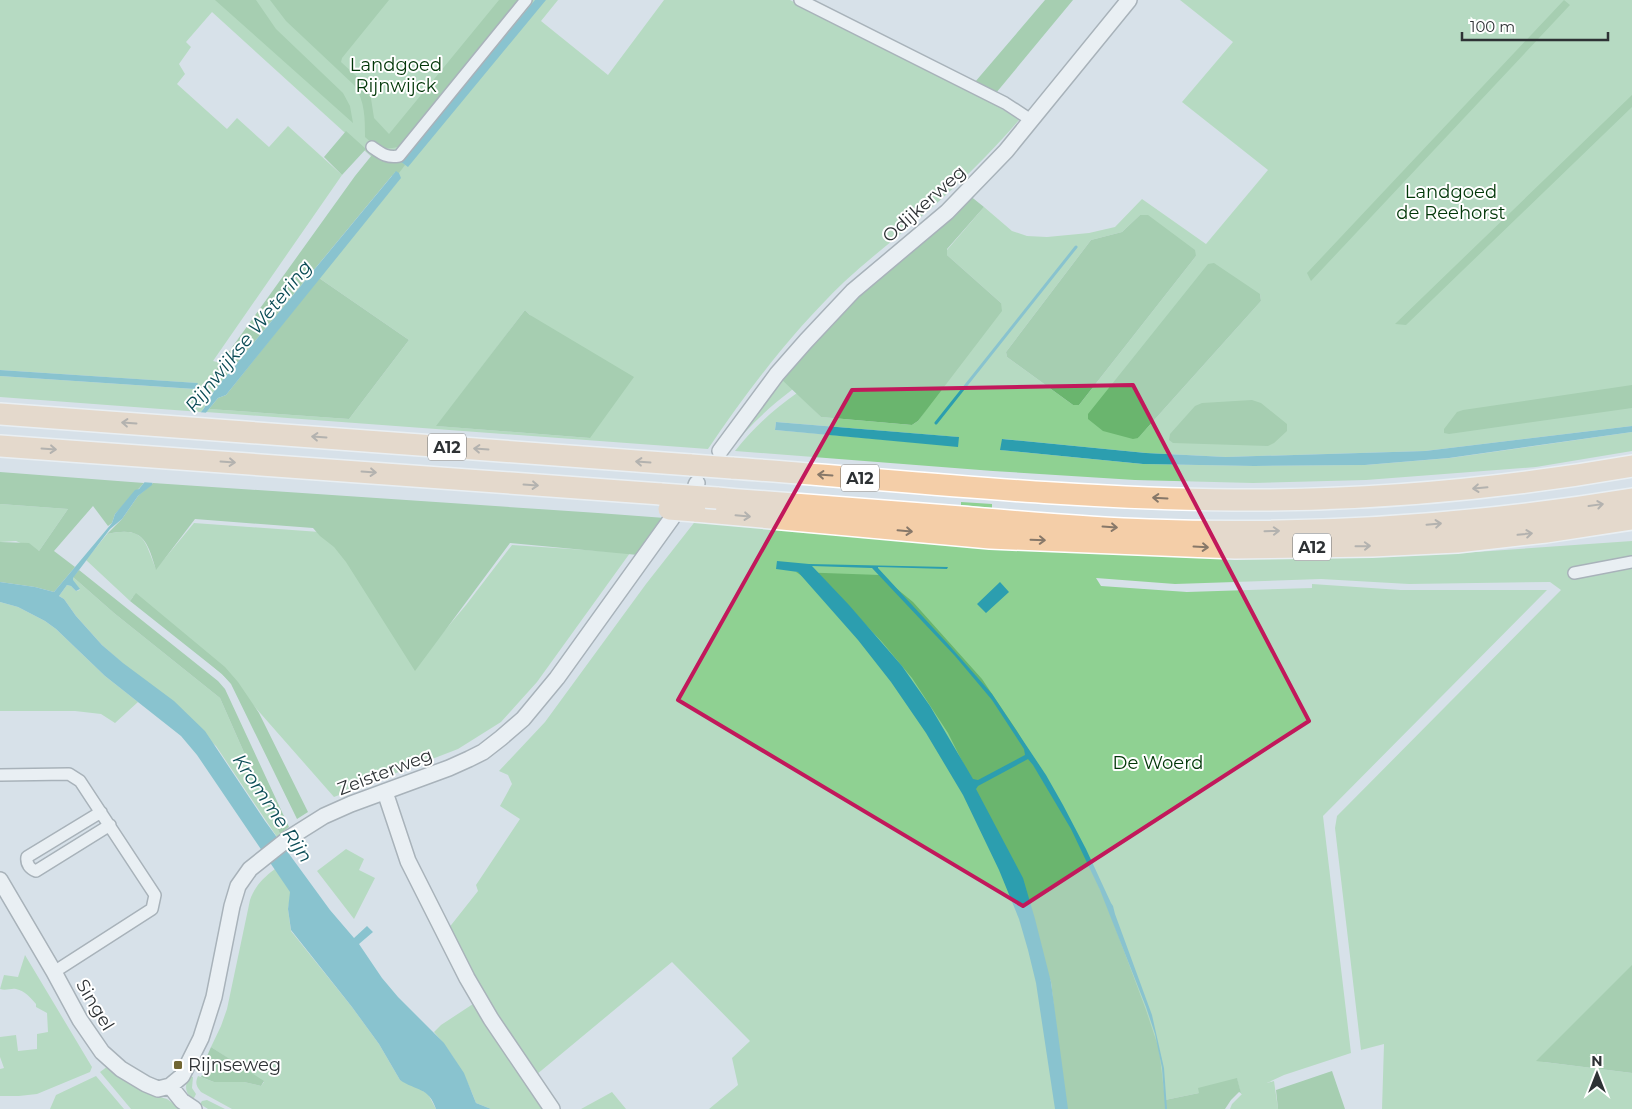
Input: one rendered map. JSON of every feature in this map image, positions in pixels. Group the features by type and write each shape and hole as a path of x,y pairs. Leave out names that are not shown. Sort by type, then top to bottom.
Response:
{"highway":[{"name":"A12","path":"0,414 203,429 695,478 726,459 961,486 1182,499 1293,500 1407,494 1511,485 1632,466"},
{"name":"A12","path":"0,446 627,492 667,507 695,511 958,526"},
{"name":"A12","path":"667,507 717,498 958,526 1235,548 1372,546 1457,542 1546,532 1632,519"},
{"name":"A12","path":"990,529 1270,531 1360,529 1502,518 1632,499"}],"street":[{"path":"372,147 384,156 399,156 526,0"},
{"path":"800,0 1005,103 1031,120"},
{"name":"Odijkerweg","path":"726,459 736,429 777,374 819,326 853,291 947,212 1006,151 1129,0"},
{"name":"Zeisterweg","path":"170,1086 182,1076 200,1043 214,997 232,906 238,886 250,869 286,840 324,816 469,759 495,743 523,719 556,678 667,507"},
{"path":"1574,573 1632,562"},
{"path":"0,775 69,774 80,781 155,896 152,909 54,972"},
{"path":"385,792 408,861 467,978 491,1019 552,1109"},
{"path":"101,812 27,857 29,866 36,871 110,825"},
{"name":"Singel","path":"0,881 80,1020 102,1052 122,1069 146,1084 158,1089 170,1086"},
{"path":"170,1086 182,1101 194,1109"}],"highlighted area":[{"path":"1133,385 1309,721 1023,906 678,700 852,390"}],"green space":[{"name":"Landgoed Rijnwijck","path":"0,0 558,0 541,21 608,75 664,0 790,0 991,102 1019,120 960,182 853,273 806,321 771,362 708,449 206,412 209,409 349,419 409,340 319,278 398,181 212,12 186,42 191,47 179,64 185,74 177,84 227,129 237,118 269,147 288,126 342,175 213,361 221,363 215,371 209,386 217,387 201,412 0,397 0,376 195,389 197,383 0,370","holes":["525,310 530,315 590,438 437,426"]},
{"path":"215,0 256,0 276,29 343,93 350,106 353,123"},
{"path":"270,0 389,0 342,58 341,62 366,85 370,92 374,118 389,134 499,0 521,0 402,145 387,148 378,146 365,137 362,103 354,85 286,21"},
{"path":"1045,0 1073,0 996,93 975,82"},
{"name":"Landgoed de Reehorst","path":"1180,0 1632,0 1632,426 1425,451 1226,457 1146,453 1003,439 1001,450 1143,464 1365,465 1450,458 1632,432 1632,451 1536,467 1366,480 1253,483 1135,480 735,451 749,434 779,406 797,393 821,417 912,425 918,421 1001,303 947,255 947,250 984,207 1012,231 1027,236 1047,237 1089,233 1115,227 1142,199 1206,244 1268,170 1182,102 1233,42","holes":["1140,215 1196,256 1079,405 1073,405 1007,357 1006,352 1091,240 1122,232","1260,294 1261,301 1138,438","776,422 958,437 958,446 775,430"]},
{"path":"1564,0 1570,5 1311,281 1307,273"},
{"path":"1632,95 1632,107 1406,325 1395,324"},
{"path":"346,131 366,149 342,175 324,157"},
{"path":"372,155 388,163 404,159 401,162 405,165 399,173 395,172 217,387 209,386 215,371"},
{"path":"969,195 984,207 947,249 947,255 1001,303 1002,311 918,421 912,425 821,417 780,378 821,329"},
{"path":"1140,215 1148,215 1195,250 1196,256 1079,405 1073,405 1007,357 1006,352 1091,240 1122,232"},
{"path":"1214,263 1260,294 1261,301 1138,438 1133,439 1103,431 1088,419 1088,414 1208,264"},
{"path":"319,278 409,340 349,419 209,409 218,398 226,395"},
{"path":"525,310 530,315 634,377 590,438 436,426"},
{"path":"780,378 793,389 759,418 729,451 726,451"},
{"path":"1632,385 1632,408 1449,434 1444,433 1444,429 1457,412 1463,410"},
{"path":"1252,400 1261,403 1287,424 1287,431 1268,446 1173,443 1169,440 1170,434 1195,406 1202,403"},
{"path":"0,472 144,483 115,514 112,523 108,526 93,506 54,551 75,567 54,592 0,582 0,542 29,543 39,551 68,509 0,504"},
{"path":"153,483 665,518 638,555 510,543 415,671 346,562 334,547 313,528 195,519 156,570 146,543 141,537 128,532 107,534 122,519 138,496"},
{"path":"961,502 992,504 992,508 961,505"},
{"path":"0,504 68,509 39,551 16,541 0,542"},
{"name":"De Woerd","path":"697,519 1402,554 1476,552 1632,541 1632,971 1544,1062 1632,1073 1632,1109 1382,1109 1384,1044 1361,1050 1335,828 1337,816 1561,590 1550,582 1409,584 1321,579 1175,584 1096,578 1101,586 1187,592 1312,588 1312,584 1401,590 1547,590 1323,816 1351,1053 1284,1075 1267,1083 1274,1081 1278,1109 1230,1109 1232,1104 1242,1094 1237,1079 1199,1093 1165,1100 1010,865 1065,1109 709,1109 738,1085 732,1058 750,1041 672,962 536,1075 484,994 448,929 478,891 476,885 520,819 500,806 512,784 508,775 499,771 545,722 646,584"},
{"path":"194,523 320,532 343,552 415,666 466,605 512,545 630,553 537,682 501,722 458,749 334,797 240,690 133,597 130,601 86,560 107,534 129,532 136,534 145,543 156,569"},
{"path":"79,570 218,681 225,689 289,827 280,834 220,698 114,613 73,577"},
{"path":"796,572 880,575 913,602 982,679 1017,731 1067,817 1105,900 1159,1049 1165,1100 1199,1093 1198,1088 1237,1078 1241,1093 1239,1092 1231,1100 1225,1109 1065,1109 1051,982 971,779 948,733 912,678 849,607"},
{"path":"73,577 114,613 220,698 280,834 277,837 216,746 102,645 76,616 64,599 59,596 67,585 76,591 80,590 72,580"},
{"path":"136,593 225,667 238,682 259,713 308,812 297,819 231,684 222,674 130,601"},
{"path":"0,602 18,607 45,621 56,629 105,676 138,702 115,723 101,714 75,711 0,711"},
{"path":"346,849 364,859 359,870 375,878 354,919 317,871"},
{"path":"275,869 291,892 288,909 291,931 352,1007 379,1044 400,1080 428,1094 436,1109 232,1109 201,1092 198,1088 196,1083 198,1076 214,1082 244,1082 261,1086 264,1082 211,1047 227,1009 250,900 260,883"},
{"path":"25,955 92,1067 90,1072 37,1094 0,1096 0,1069 4,1068 0,1057 0,1037 16,1035 18,1051 37,1049 37,1034 48,1032 47,1013 36,1007 36,1004 28,995 16,989 0,989 4,975 18,977"},
{"path":"1632,965 1632,1073 1536,1061"},
{"path":"476,1002 547,1109 491,1109 476,1103 458,1066 434,1032 441,1025"},
{"path":"211,1047 264,1081 261,1086 244,1082 214,1082 201,1077 207,1065 204,1063"},
{"path":"108,1066 146,1093 167,1099 181,1109 131,1109 100,1072"},
{"path":"1332,1071 1345,1109 1278,1109 1276,1090"},
{"path":"96,1076 124,1109 50,1109 56,1095"},
{"path":"189,1076 193,1077 192,1088 196,1094 193,1100 186,1088"},
{"path":"612,1092 626,1109 581,1109"},
{"path":"207,1100 225,1109 208,1109 200,1104 202,1101"}],"water":[{"path":"535,0 546,0 408,167 401,162"},
{"path":"396,171 401,178 226,395 218,398 154,476 152,485 138,496 122,519 110,529 73,578 80,589 76,591 67,585 59,596 64,599 76,616 102,645 174,701 205,731 265,821 330,910 354,938 367,926 373,932 359,944 382,978 398,997 444,1043 464,1073 476,1103 491,1109 436,1109 426,1093 400,1080 379,1044 291,930 288,909 290,892 197,755 181,736 105,676 56,629 18,607 0,602 0,582 54,592 112,523 115,514 135,490 139,489 203,409 217,387"},
{"path":"0,370 198,383 195,389 0,376"},
{"path":"776,422 959,437 958,447 775,430"},
{"path":"1632,426 1632,432 1449,458 1365,465 1143,464 1000,450 1002,439 1146,453 1226,457 1425,451"},
{"path":"777,561 809,564 948,567 947,569 878,568 992,694 1046,775 1063,805 1113,906 1152,1015 1164,1068 1167,1109 1165,1109 1162,1068 1155,1034 1146,1007 1100,890 1071,829 1033,765 1028,759 978,786 976,789 1023,878 1035,919 1051,982 1068,1109 1055,1109 1036,983 1019,919 999,870 963,795 926,733 891,682 858,640 798,572 776,569","holes":["812,566 872,568 955,656 992,700 1024,749 1025,755 978,780 973,779 930,706 902,666"]},
{"path":"1000,582 1009,592 986,613 977,604"}],"pier":[{"path":"198,412 209,413 156,477 155,483 141,482"}],"waterway":[{"path":"936,423 1076,247"}],"place":[{"name":"Rijnseweg","path":"178,1065"}],"water label":[{"name":"Rijnwijkse Wetering","path":"248,336"},
{"name":"Kromme Rijn","path":"273,808"}]}
